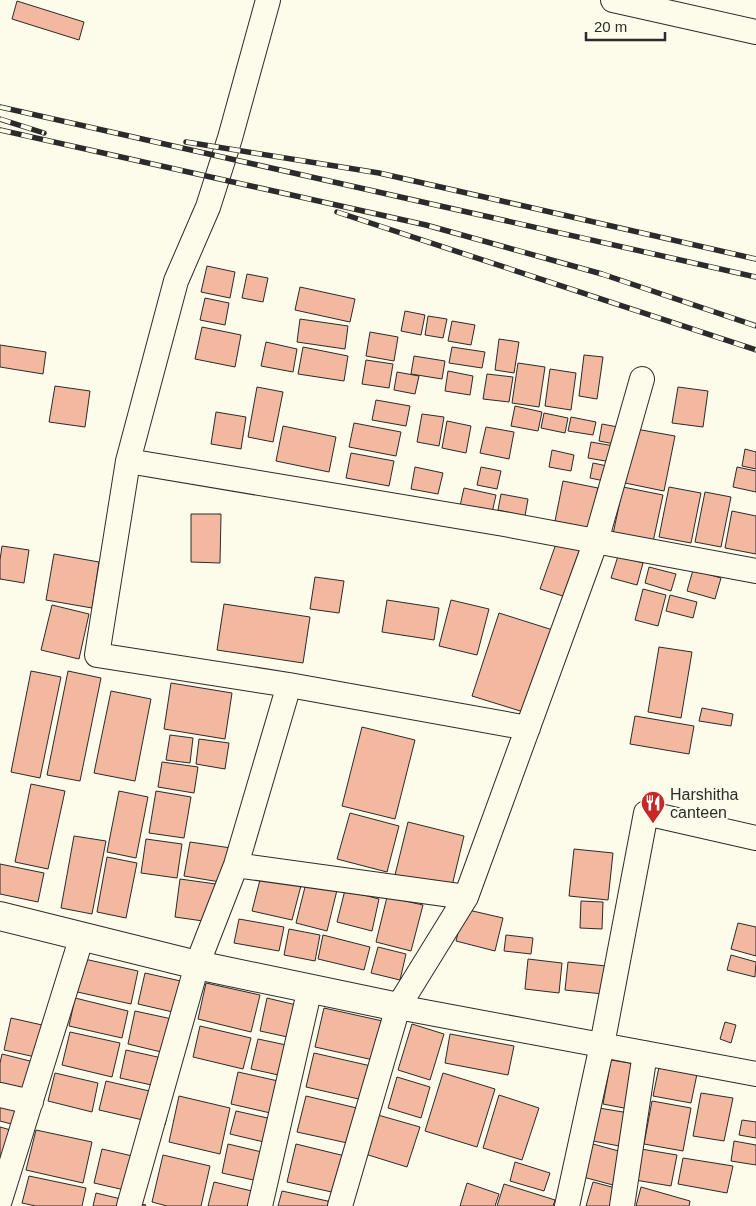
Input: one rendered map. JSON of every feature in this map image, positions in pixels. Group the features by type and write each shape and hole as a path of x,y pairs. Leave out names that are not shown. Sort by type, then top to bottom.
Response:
{"street":[{"path":"268,0 230,138 208,207 176,281 128,461 97,655 289,685 528,728"},
{"path":"613,0 699,10 756,32"},
{"path":"340,1206 398,1007 466,896 596,541 642,379"},
{"path":"128,461 504,524 756,571"},
{"path":"129,1206 197,964 236,865 289,685"},
{"path":"567,1206 602,1045 646,813 756,838"},
{"path":"236,865 466,896"},
{"path":"0,916 197,964 398,1007 756,1074"},
{"path":"0,1200 82,936"},
{"path":"260,1206 310,988"},
{"path":"622,1206 645,1053"},
{"path":"0,1095 30,1102"}],"building":[{"path":"17,1 84,22 79,40 12,19"},
{"path":"207,266 235,272 230,298 201,292"},
{"path":"247,274 268,278 263,302 242,298"},
{"path":"300,287 355,299 350,322 295,310"},
{"path":"205,298 229,303 225,325 200,320"},
{"path":"405,311 425,315 421,335 401,331"},
{"path":"428,316 447,319 443,338 425,335"},
{"path":"300,319 348,326 345,349 297,342"},
{"path":"452,321 475,325 471,345 448,341"},
{"path":"202,327 241,335 235,367 195,359"},
{"path":"370,332 398,337 394,361 366,356"},
{"path":"499,339 519,342 514,373 495,370"},
{"path":"266,342 297,349 293,372 261,366"},
{"path":"0,345 46,352 43,374 0,367"},
{"path":"303,347 348,356 344,381 298,374"},
{"path":"452,347 485,352 482,368 449,363"},
{"path":"584,355 603,357 597,399 579,396"},
{"path":"414,356 445,361 442,379 411,374"},
{"path":"366,360 393,364 389,388 362,384"},
{"path":"518,363 545,367 539,407 512,403"},
{"path":"550,369 576,373 571,410 545,406"},
{"path":"448,371 473,376 470,395 445,391"},
{"path":"397,372 419,376 415,394 394,390"},
{"path":"487,374 513,377 509,402 483,399"},
{"path":"55,386 90,391 85,427 49,422"},
{"path":"257,387 283,392 273,442 248,437"},
{"path":"678,387 708,391 703,427 672,423"},
{"path":"376,400 410,406 406,426 372,420"},
{"path":"515,406 542,412 538,431 511,426"},
{"path":"216,412 246,417 241,449 211,444"},
{"path":"544,413 568,418 565,433 541,428"},
{"path":"422,414 444,417 439,446 417,442"},
{"path":"571,417 596,422 593,435 568,431"},
{"path":"447,421 471,426 466,453 442,448"},
{"path":"354,423 401,432 396,456 349,447"},
{"path":"602,424 623,428 620,445 599,441"},
{"path":"283,426 336,437 329,472 276,461"},
{"path":"486,427 514,432 509,459 480,453"},
{"path":"636,429 675,436 664,491 625,483"},
{"path":"591,442 614,446 611,462 588,458"},
{"path":"745,449 756,452 756,469 742,466"},
{"path":"552,450 574,455 571,471 549,467"},
{"path":"351,453 394,461 389,486 346,478"},
{"path":"593,463 612,467 609,482 590,478"},
{"path":"415,467 443,473 438,494 411,489"},
{"path":"481,467 501,471 497,489 477,485"},
{"path":"737,467 756,471 756,492 733,487"},
{"path":"563,481 598,488 590,528 555,521"},
{"path":"623,487 663,495 653,542 613,534"},
{"path":"669,487 701,493 691,543 659,537"},
{"path":"464,488 496,495 492,513 460,506"},
{"path":"705,492 731,497 721,547 695,542"},
{"path":"501,494 528,499 525,516 498,510"},
{"path":"732,511 756,516 756,554 725,548"},
{"path":"191,514 221,514 220,563 191,562"},
{"path":"557,541 580,549 563,596 540,589"},
{"path":"2,546 29,550 24,583 0,579"},
{"path":"54,554 99,562 92,608 46,600"},
{"path":"618,556 643,563 637,585 611,578"},
{"path":"649,567 676,574 671,591 645,583"},
{"path":"693,570 721,578 715,599 687,591"},
{"path":"315,577 344,581 339,613 310,609"},
{"path":"643,589 666,595 658,626 635,620"},
{"path":"670,595 697,602 693,618 666,611"},
{"path":"387,600 439,608 434,640 382,632"},
{"path":"451,600 489,609 477,655 439,646"},
{"path":"224,604 310,617 303,663 217,650"},
{"path":"52,605 89,614 79,659 41,650"},
{"path":"499,613 556,631 530,714 472,696"},
{"path":"659,647 692,652 681,718 648,712"},
{"path":"31,671 61,677 40,778 11,772"},
{"path":"68,671 101,678 80,781 47,775"},
{"path":"171,683 232,693 225,739 164,729"},
{"path":"111,691 151,699 135,781 94,773"},
{"path":"702,708 733,714 731,726 699,721"},
{"path":"635,716 694,726 689,754 630,744"},
{"path":"362,727 415,740 395,819 342,806"},
{"path":"170,735 193,738 190,763 166,760"},
{"path":"199,739 229,743 225,769 196,764"},
{"path":"162,762 198,767 194,793 158,787"},
{"path":"31,784 65,791 48,869 15,862"},
{"path":"119,791 148,797 136,858 107,852"},
{"path":"156,791 191,797 184,838 149,833"},
{"path":"350,813 399,826 387,872 337,859"},
{"path":"408,822 464,836 451,890 395,875"},
{"path":"74,836 106,841 92,914 61,908"},
{"path":"146,839 182,844 177,878 141,873"},
{"path":"190,842 231,848 226,883 184,876"},
{"path":"574,849 613,853 608,900 569,896"},
{"path":"107,857 137,863 126,918 97,912"},
{"path":"0,864 44,873 38,902 0,894"},
{"path":"263,868 303,878 292,920 252,911"},
{"path":"180,879 216,884 210,922 175,917"},
{"path":"307,879 338,886 327,931 296,923"},
{"path":"345,890 379,899 372,931 337,922"},
{"path":"387,897 423,905 411,951 376,942"},
{"path":"581,901 603,902 602,929 580,928"},
{"path":"464,909 503,918 495,951 456,941"},
{"path":"239,919 284,927 279,951 234,943"},
{"path":"738,923 756,927 756,956 731,949"},
{"path":"289,929 320,935 315,961 284,955"},
{"path":"323,935 370,947 364,970 318,959"},
{"path":"506,935 533,938 531,954 504,951"},
{"path":"378,947 406,954 400,980 371,973"},
{"path":"731,955 756,962 755,977 727,970"},
{"path":"80,958 138,971 131,1004 73,991"},
{"path":"528,959 562,963 559,993 525,989"},
{"path":"568,962 606,966 603,994 565,990"},
{"path":"145,973 194,984 186,1015 138,1004"},
{"path":"206,983 260,995 251,1032 198,1019"},
{"path":"75,998 128,1011 122,1038 69,1026"},
{"path":"267,998 313,1009 306,1041 260,1031"},
{"path":"324,1008 387,1022 378,1061 315,1047"},
{"path":"135,1011 186,1022 178,1056 128,1044"},
{"path":"11,1018 60,1029 53,1061 4,1050"},
{"path":"725,1022 736,1025 731,1043 720,1039"},
{"path":"412,1024 444,1034 430,1080 398,1070"},
{"path":"200,1026 251,1038 243,1069 193,1057"},
{"path":"70,1032 120,1043 112,1077 62,1065"},
{"path":"450,1034 514,1046 508,1075 445,1063"},
{"path":"258,1039 305,1049 297,1079 251,1069"},
{"path":"126,1050 180,1062 174,1090 120,1078"},
{"path":"314,1053 371,1066 363,1100 306,1087"},
{"path":"2,1054 46,1065 30,1129 0,1121 0,1063"},
{"path":"611,1060 654,1067 645,1112 603,1104"},
{"path":"659,1067 697,1074 691,1103 653,1096"},
{"path":"238,1072 296,1085 288,1117 231,1104"},
{"path":"55,1073 98,1083 92,1112 48,1101"},
{"path":"443,1073 495,1089 477,1147 425,1131"},
{"path":"397,1077 430,1087 421,1118 388,1108"},
{"path":"106,1081 171,1096 165,1125 99,1110"},
{"path":"701,1093 733,1098 724,1141 693,1136"},
{"path":"499,1095 539,1108 522,1160 483,1148"},
{"path":"179,1096 230,1108 220,1154 169,1142"},
{"path":"306,1096 361,1109 352,1144 297,1132"},
{"path":"652,1101 691,1108 683,1151 644,1144"},
{"path":"599,1108 641,1115 635,1149 593,1141"},
{"path":"236,1111 290,1123 285,1147 230,1134"},
{"path":"378,1115 420,1127 407,1167 365,1154"},
{"path":"742,1120 756,1122 756,1138 739,1135"},
{"path":"0,1127 25,1134 0,1163"},
{"path":"36,1130 92,1142 83,1183 26,1170"},
{"path":"734,1141 756,1145 756,1165 731,1161"},
{"path":"228,1144 283,1157 276,1185 222,1173"},
{"path":"296,1144 345,1156 336,1193 287,1182"},
{"path":"593,1144 637,1156 628,1189 583,1177"},
{"path":"102,1149 150,1160 142,1194 94,1183"},
{"path":"641,1149 677,1155 671,1186 635,1180"},
{"path":"163,1155 210,1166 201,1206 167,1206 152,1202"},
{"path":"683,1158 733,1166 727,1193 678,1184"},
{"path":"515,1162 550,1173 544,1191 510,1181"},
{"path":"29,1176 86,1188 82,1206 36,1206 22,1203"},
{"path":"214,1182 273,1196 271,1206 208,1206"},
{"path":"593,1182 627,1191 623,1206 586,1206"},
{"path":"467,1183 499,1194 495,1206 460,1206"},
{"path":"504,1184 555,1200 553,1206 497,1206"},
{"path":"641,1187 690,1201 689,1206 636,1206"},
{"path":"282,1191 332,1202 331,1206 278,1206"},
{"path":"96,1193 146,1205 93,1206"}],"railway":[{"path":"0,107 756,277"},
{"path":"0,119 44,133"},
{"path":"0,130 426,225 602,274 756,326"},
{"path":"186,142 379,173 756,259"},
{"path":"337,212 756,350"}],"place":[{"name":"Harshitha canteen","path":"653,824"}]}
